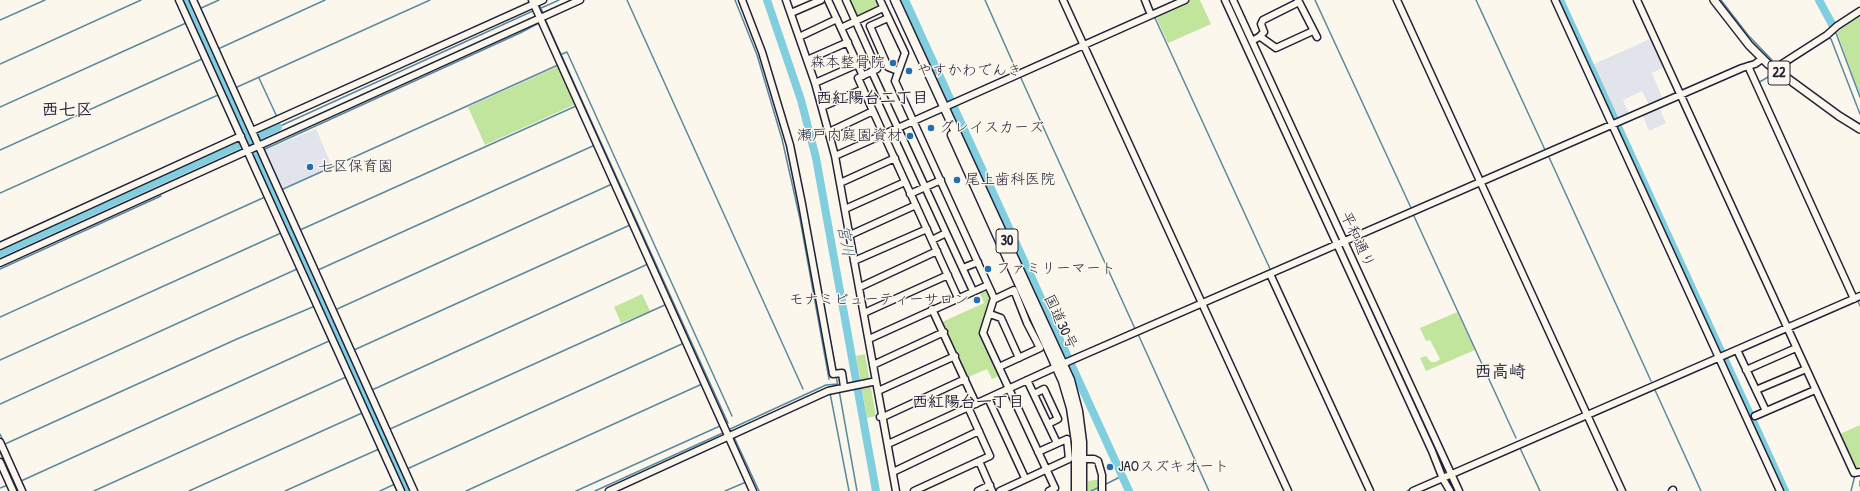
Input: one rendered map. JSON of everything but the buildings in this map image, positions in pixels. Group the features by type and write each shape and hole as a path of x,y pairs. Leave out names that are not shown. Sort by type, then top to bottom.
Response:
{"highway":[{"name":"国道30号","path":"889,0 947,106"},
{"name":"国道30号","path":"895,0 947,106 1066,363 1071,408 1080,459 1082,491"},
{"name":"国道30号","path":"1076,491 1080,459"}],"main road":[{"name":"22","path":"1714,0 1746,42 1762,59 1839,116 1860,129"}],"street":[{"path":"179,0 401,491"},
{"path":"192,0 414,491"},
{"path":"0,263 247,150 256,139 533,3 543,0"},
{"path":"256,139 539,16 580,0"},
{"path":"742,0 762,52 790,145 833,374 842,373 842,388"},
{"path":"786,0 815,84 835,156 896,491"},
{"path":"791,13 821,0"},
{"path":"828,0 863,76"},
{"path":"846,0 877,69 858,78 958,298"},
{"path":"880,0 905,53 895,81 995,299 983,333 1055,488 1049,491"},
{"path":"1063,0 1204,303 1288,491"},
{"path":"1145,0 1152,13"},
{"path":"835,156 1083,43 1185,0"},
{"path":"1225,0 1340,243"},
{"name":"平和通り","path":"1233,0 1340,243 1447,475 1459,491"},
{"path":"1397,0 1479,182 1622,491"},
{"path":"1555,0 1614,123 1780,491"},
{"path":"1638,0 1796,348 1857,472"},
{"path":"1252,41 1264,32 1261,24 1263,20 1298,1 1317,37"},
{"path":"533,3 753,491"},
{"path":"841,28 883,8"},
{"path":"1774,69 1827,35 1837,26 1860,11"},
{"path":"888,18 870,26 888,67 898,71"},
{"path":"800,37 837,19"},
{"path":"1259,37 1270,42 1276,48 1313,31"},
{"path":"807,60 848,42"},
{"path":"888,444 1027,380 1614,123 1681,97 1748,67 1762,59"},
{"path":"815,84 858,64"},
{"path":"1413,491 1855,297 1748,67"},
{"path":"872,72 973,291"},
{"path":"822,107 863,89"},
{"path":"1660,108 1666,103"},
{"path":"829,132 874,111"},
{"path":"0,246 241,138"},
{"path":"840,183 895,158"},
{"path":"910,194 941,180"},
{"path":"845,209 906,182"},
{"path":"850,235 916,205"},
{"path":"854,261 927,229"},
{"path":"932,240 946,233"},
{"path":"860,287 937,252"},
{"path":"963,268 978,262"},
{"path":"1271,273 1370,491"},
{"path":"864,313 948,275"},
{"path":"869,339 932,309 988,285"},
{"path":"995,299 1014,290 1027,323 1040,348 999,367"},
{"path":"932,309 944,332 976,404"},
{"path":"990,314 1001,318 1019,358"},
{"path":"873,365 944,332"},
{"path":"869,339 867,347 871,383 880,417 883,418"},
{"path":"1746,370 1796,348"},
{"path":"1737,350 1766,411"},
{"path":"878,391 955,356"},
{"path":"1756,390 1806,369"},
{"path":"883,418 965,379"},
{"path":"1027,380 1057,443"},
{"path":"609,491 727,433 828,391 871,383"},
{"path":"1034,394 1044,389 1058,419 1048,424"},
{"path":"1755,416 1816,390"},
{"path":"988,398 1025,478"},
{"path":"914,491 990,456 968,407"},
{"path":"893,472 979,431"},
{"path":"1000,491 1025,478 1069,459 1067,439 1038,452"},
{"path":"0,442 22,491"},
{"path":"1080,459 1094,459 1098,461 1102,488"},
{"path":"978,491 991,488 979,461"},
{"path":"0,462 13,491"},
{"path":"1447,475 1450,491"}],"shaded area":[{"path":"1652,38 1666,66 1652,73 1663,100 1650,107 1642,91 1623,100 1630,115 1617,120 1592,65"},
{"path":"1659,107 1666,123 1649,131 1642,114"},
{"path":"316,129 332,166 279,190 263,151"}],"green space":[{"path":"847,0 877,0 880,8 856,20"},
{"path":"1189,0 1200,0 1211,24 1168,43 1155,15"},
{"path":"1860,16 1860,95 1837,32"},
{"path":"559,66 576,104 485,145 468,107"},
{"path":"987,288 993,299 981,332 1001,375 992,379 987,369 966,378 940,323 984,303 979,291"},
{"path":"642,294 650,311 621,323 614,307"},
{"path":"1457,312 1475,350 1426,371 1420,358 1426,356 1431,362 1436,362 1440,359 1430,340 1426,341 1420,328"},
{"path":"865,354 876,416 867,418 856,356"},
{"path":"1860,425 1860,465 1856,471 1840,434"},
{"path":"1099,480 1099,489 1088,491 1088,481"}],"waterway":[{"path":"0,20 45,0"},
{"path":"0,64 141,0"},
{"path":"176,0 183,16"},
{"path":"187,0 409,491"},
{"path":"199,9 219,0"},
{"path":"218,49 325,0"},
{"path":"235,88 430,0"},
{"path":"539,9 559,0"},
{"path":"627,0 803,389"},
{"path":"735,0 757,55 782,139 800,219 829,379"},
{"path":"745,0 749,10"},
{"name":"宮川","path":"767,0 801,100 816,158 876,491"},
{"path":"905,0 1129,491"},
{"path":"985,0 1017,72"},
{"path":"1151,11 1177,0"},
{"path":"1229,0 1454,491"},
{"path":"1315,0 1412,210"},
{"path":"1476,0 1546,152"},
{"path":"1560,0 1785,491"},
{"path":"1721,0 1748,35 1772,60"},
{"path":"1819,0 1833,26"},
{"path":"539,4 543,13"},
{"path":"278,127 535,10"},
{"path":"1083,42 1148,13"},
{"path":"1154,16 1271,271"},
{"path":"545,19 728,423"},
{"path":"0,107 186,23"},
{"path":"265,149 539,23"},
{"path":"1836,33 1860,97"},
{"path":"1781,69 1829,38 1831,39 1860,114"},
{"path":"951,101 1080,43"},
{"path":"562,54 567,52 732,416"},
{"path":"202,58 236,135"},
{"path":"0,150 202,59"},
{"path":"281,190 558,65"},
{"path":"771,72 789,132"},
{"path":"1758,83 1773,74"},
{"path":"1020,76 1136,331"},
{"path":"259,78 277,117"},
{"path":"0,193 218,95"},
{"path":"300,230 576,106"},
{"path":"0,253 278,127"},
{"path":"318,270 595,145"},
{"path":"1548,155 1651,381"},
{"path":"800,178 836,371"},
{"path":"335,310 612,184"},
{"path":"0,269 161,196"},
{"path":"0,317 265,197 266,199"},
{"path":"1413,214 1516,438"},
{"path":"354,350 630,225"},
{"path":"0,360 281,233"},
{"path":"372,390 648,264"},
{"path":"0,404 297,269"},
{"path":"1858,301 1860,306"},
{"path":"390,429 667,304"},
{"path":"5,444 237,339 315,306"},
{"path":"324,329 356,398"},
{"path":"1138,334 1209,491"},
{"path":"21,481 329,341"},
{"path":"407,469 684,343"},
{"path":"836,375 838,387"},
{"path":"94,491 346,377"},
{"path":"466,491 702,384"},
{"path":"728,430 826,385 838,384"},
{"path":"839,390 857,491"},
{"path":"1655,390 1701,491"},
{"path":"830,393 849,491"},
{"path":"189,491 362,413"},
{"path":"576,491 720,426"},
{"path":"595,491 725,432"},
{"path":"0,434 26,491"},
{"path":"734,437 759,491"},
{"path":"377,445 397,491"},
{"path":"1520,448 1540,491"},
{"path":"285,491 379,449"},
{"path":"0,452 18,491"},
{"path":"617,491 671,466"},
{"path":"1851,491 1855,475"},
{"path":"1104,485 1122,476"},
{"path":"1860,481 1860,486"},
{"path":"725,491 746,482"},
{"path":"380,491 395,484"},
{"path":"0,488 8,485"},
{"path":"1091,491 1100,487"},
{"path":"1407,491 1411,489"}],"place":[{"name":"森本整骨院","path":"893,63"},
{"name":"やすかわでんき","path":"909,71"},
{"name":"グレイスカーズ","path":"931,128"},
{"name":"瀬戸内庭園資材","path":"910,136"},
{"name":"七区保育園","path":"310,167"},
{"name":"尾上歯科医院","path":"957,180"},
{"name":"ファミリーマート","path":"988,269"},
{"name":"モナミビューティーサロン","path":"977,300"},
{"name":"JAOスズキオート","path":"1110,467"}],"district":[{"name":"西紅陽台二丁目","path":"872,99"},
{"name":"西七区","path":"67,110"},
{"name":"西高崎","path":"1500,372"},
{"name":"西紅陽台一丁目","path":"968,403"}]}
